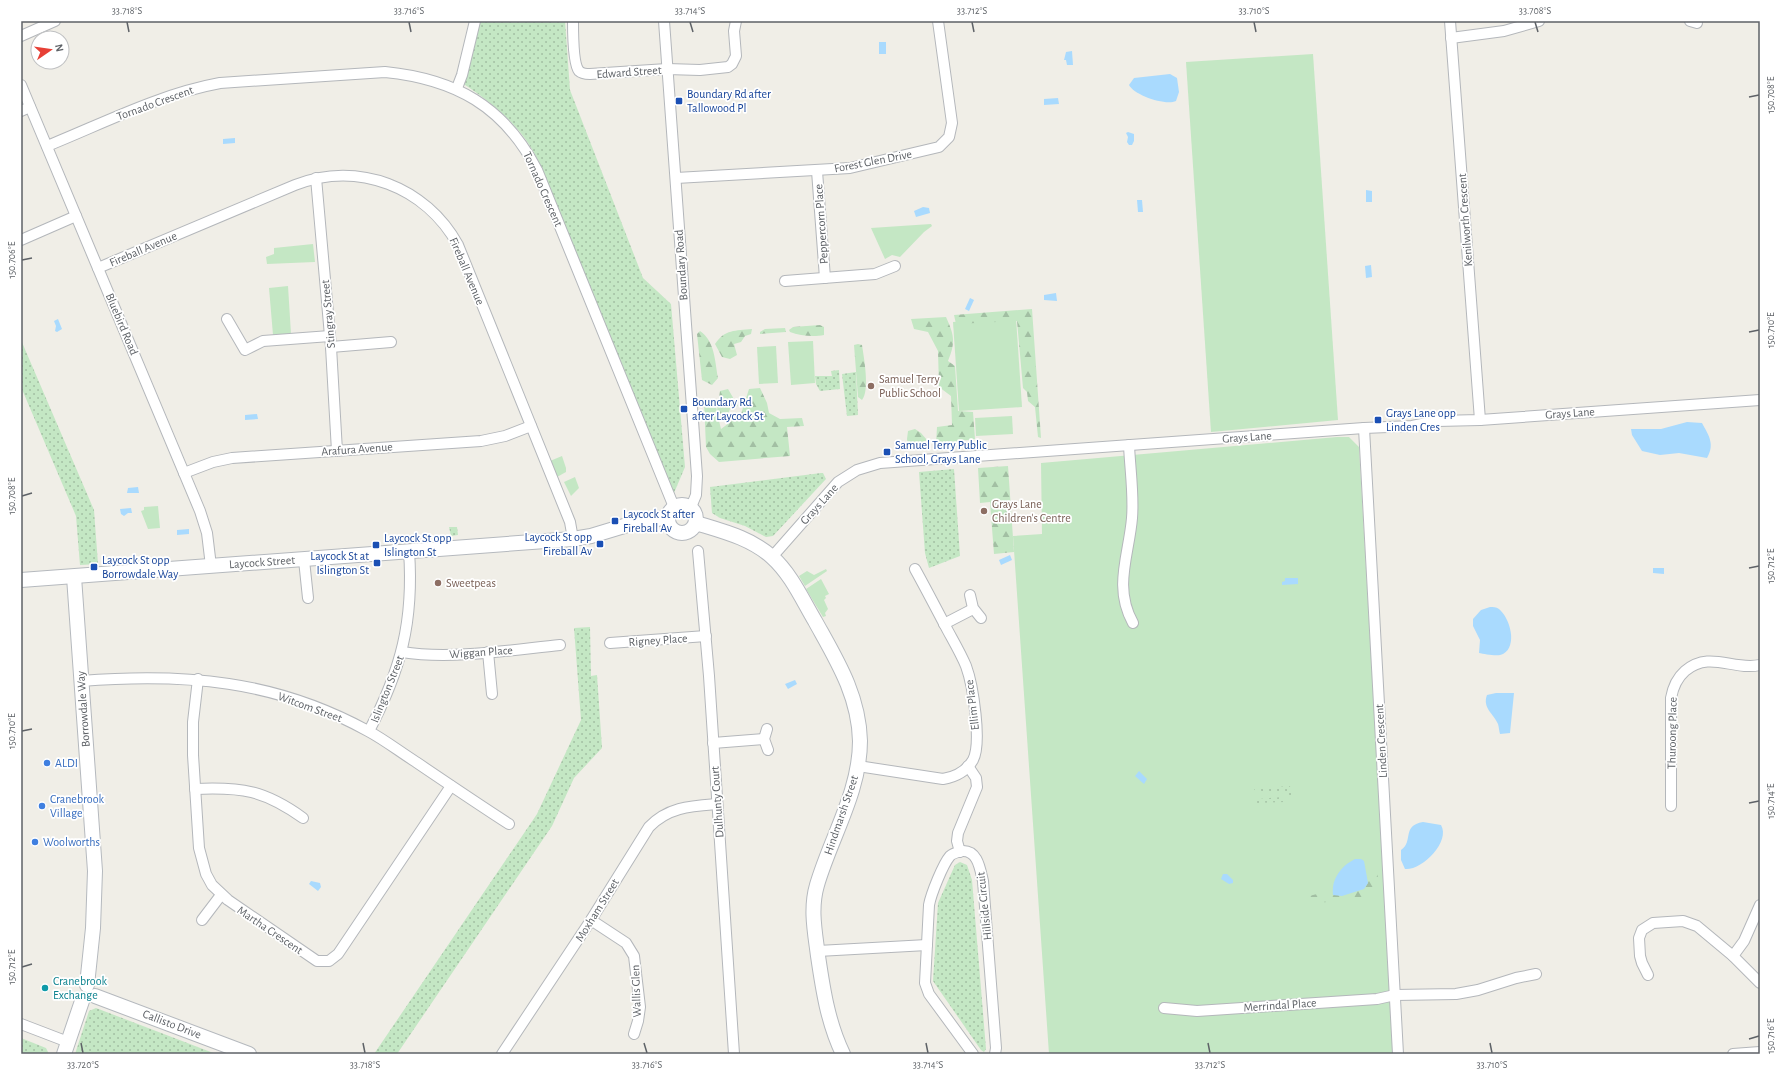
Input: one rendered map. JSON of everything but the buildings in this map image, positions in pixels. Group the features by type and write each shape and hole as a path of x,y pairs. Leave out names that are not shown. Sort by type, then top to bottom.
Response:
{"street":[{"path":"21,36 55,21"},
{"path":"456,88 462,75 475,21"},
{"name":"Edward Street","path":"573,21 576,63 578,70 584,74 667,69 700,70 730,66 736,56 734,31 736,21"},
{"name":"Boundary Road","path":"664,21 697,476 696,495 691,508"},
{"name":"Forest Glen Drive","path":"676,178 850,168 932,150 939,147 950,133 952,123 938,21"},
{"name":"Kenilworth Crescent","path":"1450,21 1480,420"},
{"path":"1451,38 1504,31 1539,21"},
{"name":"Tornado Crescent","path":"47,146 171,95 194,88 220,83 385,72 409,74 434,80 456,88 490,110 515,133 528,152 537,170 671,512"},
{"name":"Bluebird Road","path":"21,85 26,109 47,146 204,523 211,566"},
{"name":"Peppercorn Place","path":"817,170 825,278"},
{"name":"Fireball Avenue","path":"98,268 316,178 352,176 383,182 410,194 426,205 439,218 451,233 461,253 570,522 573,539"},
{"name":"Stingray Street","path":"316,178 331,347 338,450"},
{"path":"21,240 76,216"},
{"name":"Peppercorn Place","path":"785,281 875,274 895,266"},
{"path":"227,319 245,350 257,343 270,340 330,336"},
{"path":"331,347 391,342"},
{"name":"Grays Lane","path":"772,557 838,482 857,470 868,466 892,462 1364,428 1412,426 1437,421 1480,420 1760,400"},
{"name":"Arafura Avenue","path":"184,473 212,462 232,458 481,440 505,436 531,426"},
{"name":"Linden Crescent","path":"1364,428 1398,1054"},
{"path":"1129,445 1132,519 1123,565 1123,584 1125,609 1132,623"},
{"path":"683,504 691,508 696,517 696,523 691,530 682,533 673,530 668,523 671,512 683,504"},
{"name":"Laycock Street","path":"21,580 573,539 593,535 671,512"},
{"name":"Hindmarsh Street","path":"696,523 740,538 752,544 772,557 787,574 840,666 850,687 856,707 860,750 858,766 852,789 815,893 813,918 828,1016 843,1054"},
{"name":"Dulhunty Court","path":"698,551 702,590 702,610 706,636 734,1054"},
{"name":"Islington Street","path":"369,731 388,694 402,652 410,600 408,552"},
{"path":"304,560 308,598"},
{"name":"Ellim Place","path":"915,568 964,662 972,689 976,748 973,759 968,766"},
{"name":"Borrowdale Way","path":"74,576 95,871 91,990"},
{"path":"970,596 973,609 981,618"},
{"path":"944,624 973,609"},
{"name":"Rigney Place","path":"610,643 706,636"},
{"name":"Wiggan Place","path":"402,652 425,655 560,646"},
{"path":"488,652 492,694"},
{"name":"Thuroong Place","path":"1671,806 1671,698 1676,682 1688,669 1701,662 1715,661 1744,667 1760,665"},
{"name":"Witcom Street","path":"81,681 134,678 198,679 246,686 285,696 327,711 369,731 510,824"},
{"name":"Martha Crescent","path":"198,679 193,735 195,789 201,861 209,880 221,895 234,906 314,959 323,962 332,959 338,954 451,786"},
{"path":"766,728 764,739 768,750"},
{"path":"713,743 764,739"},
{"path":"858,766 943,779 953,777 968,766 976,778 977,786 958,833 957,842 960,852 952,854 950,857 933,892 929,905 924,978 926,988 973,1054"},
{"path":"195,789 229,788 257,793 278,801 304,818"},
{"name":"Moxham Street","path":"502,1054 592,920 643,836 655,821 678,808 717,804"},
{"name":"Hillside Circuit","path":"960,852 968,852 975,856 983,881 996,1048 995,1054"},
{"path":"202,920 221,895"},
{"path":"1733,956 1744,941 1760,905"},
{"name":"Wallis Glen","path":"592,920 626,943 634,956 640,1009 634,1034"},
{"path":"1648,975 1642,964 1639,938 1644,928 1652,923 1679,921 1694,924 1733,956 1752,973 1760,983"},
{"path":"818,951 926,945"},
{"name":"Merrindal Place","path":"1164,1008 1197,1011 1377,999 1395,995 1456,994 1478,990 1516,978 1536,974"},
{"path":"21,1024 66,1048 82,1001 90,1002 91,990"},
{"name":"Callisto Drive","path":"91,990 249,1054"},
{"path":"1734,1054 1760,1052"}],"green space":[{"path":"480,21 565,21 570,90 643,278 671,304 685,467 674,493 539,162 532,149 516,127 485,99 462,83"},
{"path":"1313,54 1338,420 1211,432 1186,62"},
{"path":"931,224 932,226 924,232 900,257 892,255 885,259 871,228"},
{"path":"313,244 315,262 267,264 266,257 274,254 274,248"},
{"path":"288,286 291,334 273,335 269,288"},
{"path":"1032,309 1041,438 1038,437 1035,407 1028,401 1027,392 1023,388 1017,321 956,324 954,315"},
{"path":"946,317 953,339 952,349 948,361 955,366 958,411 973,412 975,439 936,444 937,427 952,425 951,396 939,387 938,351 928,332 914,329 911,319"},
{"path":"1016,318 1022,407 959,411 953,322"},
{"path":"820,325 824,327 824,335 803,335 790,332 789,330 793,327"},
{"path":"785,328 786,332 760,334 760,332 765,329"},
{"path":"752,329 751,334 745,336 741,342 734,344 737,355 730,359 722,357 715,344 719,339 727,333"},
{"path":"700,331 709,340 714,352 718,378 712,385 702,380 697,334"},
{"path":"21,340 94,510 98,564 80,565 76,516 21,387"},
{"path":"813,341 815,383 791,385 788,342"},
{"path":"854,345 862,345 866,374 866,389 862,400 858,397"},
{"path":"776,346 778,383 759,384 757,347"},
{"path":"839,370 840,389 820,391 816,384 815,376 832,376 831,371"},
{"path":"856,372 858,415 847,416 842,374"},
{"path":"760,388 767,403 769,413 780,419 802,418 804,426 787,427 790,456 719,462 710,454 706,447 704,401 714,399 717,411 720,391 728,389 738,406 730,409 726,420 722,414 717,413 721,429 741,414 749,389"},
{"path":"1012,416 1013,434 976,436 975,418"},
{"path":"915,429 927,440 916,446 908,447 908,431"},
{"path":"1349,437 1359,447 1394,1054 1049,1054 1013,536 1042,534 1041,463"},
{"path":"562,456 566,472 557,477 550,461"},
{"path":"1008,466 1014,552 994,554 990,502 980,503 978,468"},
{"path":"954,469 960,556 929,568 925,553 919,472"},
{"path":"823,473 826,479 773,536 766,537 745,526 720,518 712,513 710,487"},
{"path":"575,477 579,488 571,496 564,482"},
{"path":"158,506 160,528 148,529 141,511 144,510 144,507"},
{"path":"449,527 457,527 458,535 451,536"},
{"path":"826,569 827,571 805,586 799,576 807,571 814,575"},
{"path":"821,579 829,594 825,596 826,598 824,600 828,609 825,613 826,616 823,617 806,589"},
{"path":"590,627 591,676 597,675 602,748 574,778 552,826 397,1054 374,1054 537,814 581,720 574,628"},
{"path":"1290,786 1292,801 1288,794 1277,792 1276,787"},
{"path":"1272,788 1273,793 1257,793 1254,789"},
{"path":"1282,797 1285,802 1256,803 1256,800 1259,799"},
{"path":"960,862 967,865 972,880 986,1049 984,1052 981,1050 933,981 938,903 955,865"},
{"path":"1371,867 1377,870 1379,887 1374,895 1343,901 1313,903 1309,896 1321,893 1342,892 1365,884 1367,870"},
{"path":"96,1008 216,1054 75,1054 89,1011"},
{"path":"21,1038 46,1048 49,1054 21,1054"}],"water":[{"path":"879,42 886,42 886,54 879,54"},
{"path":"1072,51 1073,65 1067,65 1066,60 1064,60 1066,52"},
{"path":"1170,74 1177,78 1179,92 1176,101 1165,102 1150,99 1132,89 1129,85 1134,78"},
{"path":"1058,98 1059,104 1044,105 1044,99"},
{"path":"1128,132 1134,134 1134,141 1132,145 1129,145 1127,142 1128,137 1126,133"},
{"path":"235,138 235,143 223,144 223,139"},
{"path":"1366,190 1372,191 1372,202 1366,202"},
{"path":"1137,200 1142,200 1143,212 1138,212"},
{"path":"923,207 929,208 930,213 916,217 914,211"},
{"path":"1371,265 1372,277 1366,278 1365,266"},
{"path":"1056,293 1057,301 1044,300 1044,295"},
{"path":"970,298 974,300 969,311 965,309"},
{"path":"58,319 62,329 57,332 55,331 56,326 54,321"},
{"path":"257,414 258,419 245,420 245,415"},
{"path":"1687,422 1702,423 1709,436 1711,444 1707,458 1679,453 1660,455 1642,451 1632,435 1631,429 1661,429"},
{"path":"138,487 139,493 127,493 128,488"},
{"path":"131,508 132,513 128,513 124,516 121,514 120,509"},
{"path":"189,529 189,534 177,535 177,530"},
{"path":"1010,555 1012,560 1001,565 999,560"},
{"path":"1653,568 1664,568 1664,574 1653,573"},
{"path":"1285,578 1298,578 1298,584 1282,585"},
{"path":"1490,607 1498,608 1503,613 1511,632 1508,650 1501,655 1479,653 1480,640 1473,626 1473,619 1481,610"},
{"path":"795,680 797,684 788,689 785,684"},
{"path":"1496,693 1514,693 1510,733 1500,734 1498,724 1487,707 1487,695"},
{"path":"1139,771 1147,779 1144,784 1135,776"},
{"path":"1423,822 1441,825 1443,832 1442,839 1433,854 1426,860 1412,868 1405,869 1401,860 1401,850 1407,842 1412,827"},
{"path":"1355,859 1361,859 1364,861 1368,883 1364,889 1342,896 1333,895 1335,878 1345,865"},
{"path":"1223,874 1227,874 1233,880 1233,883 1229,884 1221,879"},
{"path":"311,881 320,883 321,887 318,891 309,884"}],"place":[{"name":"Boundary Rd after Tallowood Pl","path":"679,101"},
{"name":"Samuel Terry Public School","path":"871,386"},
{"name":"Boundary Rd after Laycock St","path":"684,409"},
{"name":"Grays Lane opp Linden Cres","path":"1378,420"},
{"name":"Samuel Terry Public School, Grays Lane","path":"887,452"},
{"name":"Grays Lane Children's Centre","path":"984,511"},
{"name":"Laycock St after Fireball Av","path":"615,521"},
{"name":"Laycock St opp Fireball Av","path":"600,544"},
{"name":"Laycock St opp Islington St","path":"376,545"},
{"name":"Laycock St at Islington St","path":"377,563"},
{"name":"Laycock St opp Borrowdale Way","path":"94,567"},
{"name":"Sweetpeas","path":"438,583"},
{"name":"ALDI","path":"47,763"},
{"name":"Cranebrook Village","path":"42,806"},
{"name":"Woolworths","path":"35,842"},
{"name":"Cranebrook Exchange","path":"45,988"}]}
